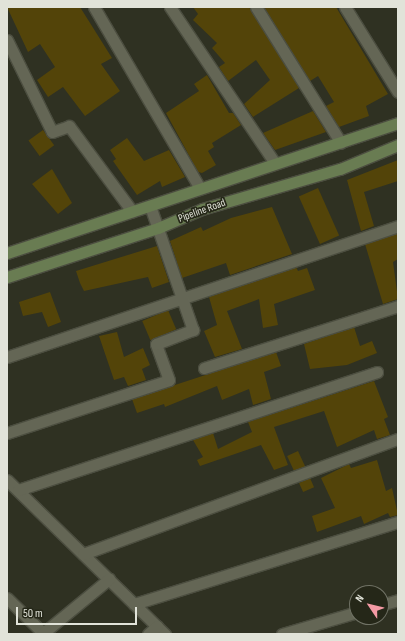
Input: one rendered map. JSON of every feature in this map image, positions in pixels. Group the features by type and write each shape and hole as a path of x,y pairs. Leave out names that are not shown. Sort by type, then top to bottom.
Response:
{"main road":[{"path":"7,253 150,206 199,187 341,143 398,123"},
{"name":"Pipeline Road","path":"7,277 158,228 202,209 340,169 398,145"}],"street":[{"path":"94,7 199,187"},
{"path":"170,7 275,163"},
{"path":"256,7 341,143"},
{"path":"345,7 398,92"},
{"path":"7,40 52,132 69,126 132,211"},
{"path":"7,433 169,380 156,344 193,330 150,206"},
{"path":"7,357 398,226"},
{"path":"204,368 398,306"},
{"path":"18,490 377,372"},
{"path":"83,554 398,439"},
{"path":"7,480 165,634"},
{"path":"134,604 398,522"},
{"path":"7,598 43,634 109,579"},
{"path":"282,634 349,614"},
{"path":"148,634 157,626"}],"building":[{"path":"7,7 80,7 112,58 101,64 120,91 85,116 63,87 48,97 37,80 55,67 40,44 28,52"},
{"path":"193,7 249,7 299,88 253,117 244,104 270,80 256,60 228,81 219,67 225,63 212,48 217,43 193,20 198,14"},
{"path":"264,7 336,7 388,94 366,106 369,116 339,127 326,106 334,102 318,76 310,81"},
{"path":"207,75 229,113 233,113 241,125 212,143 214,147 208,151 216,165 202,173 198,172 166,113 199,91 194,84"},
{"path":"313,111 326,132 275,150 263,133"},
{"path":"43,130 54,145 40,156 28,141"},
{"path":"127,138 144,161 169,150 185,177 162,187 160,181 137,195 113,161 116,159 110,150"},
{"path":"398,160 398,181 364,192 374,226 361,231 347,180"},
{"path":"52,169 72,203 58,214 32,184"},
{"path":"318,188 339,236 320,244 299,197"},
{"path":"272,207 292,254 230,275 226,263 182,278 170,241 201,227 203,231 231,218"},
{"path":"398,233 398,259 393,262 398,299 383,304 365,244"},
{"path":"157,246 169,282 152,288 148,277 84,291 76,271"},
{"path":"296,267 298,271 307,268 315,290 274,304 278,325 263,328 259,299 227,311 242,349 215,357 204,331 217,325 209,297"},
{"path":"50,292 61,322 48,327 42,312 23,316 19,302"},
{"path":"168,310 176,329 150,340 142,321"},
{"path":"354,327 360,346 372,341 377,353 347,365 310,369 304,344"},
{"path":"117,332 124,357 143,348 150,365 142,369 146,380 128,386 124,377 114,380 99,336"},
{"path":"276,352 281,366 264,372 271,399 253,405 249,389 222,400 217,386 165,407 164,404 137,413 132,399"},
{"path":"374,381 388,417 384,419 390,435 377,439 374,430 337,447 324,411 274,427 288,465 274,470 261,445 200,466 197,460 203,457 193,440 213,433 218,449 252,432 248,422"},
{"path":"298,451 305,466 294,471 287,456"},
{"path":"377,460 386,491 392,488 398,515 390,517 388,513 364,524 361,516 317,532 312,516 335,508 321,478 349,464 351,468"},
{"path":"310,478 314,487 303,492 299,483"}]}
